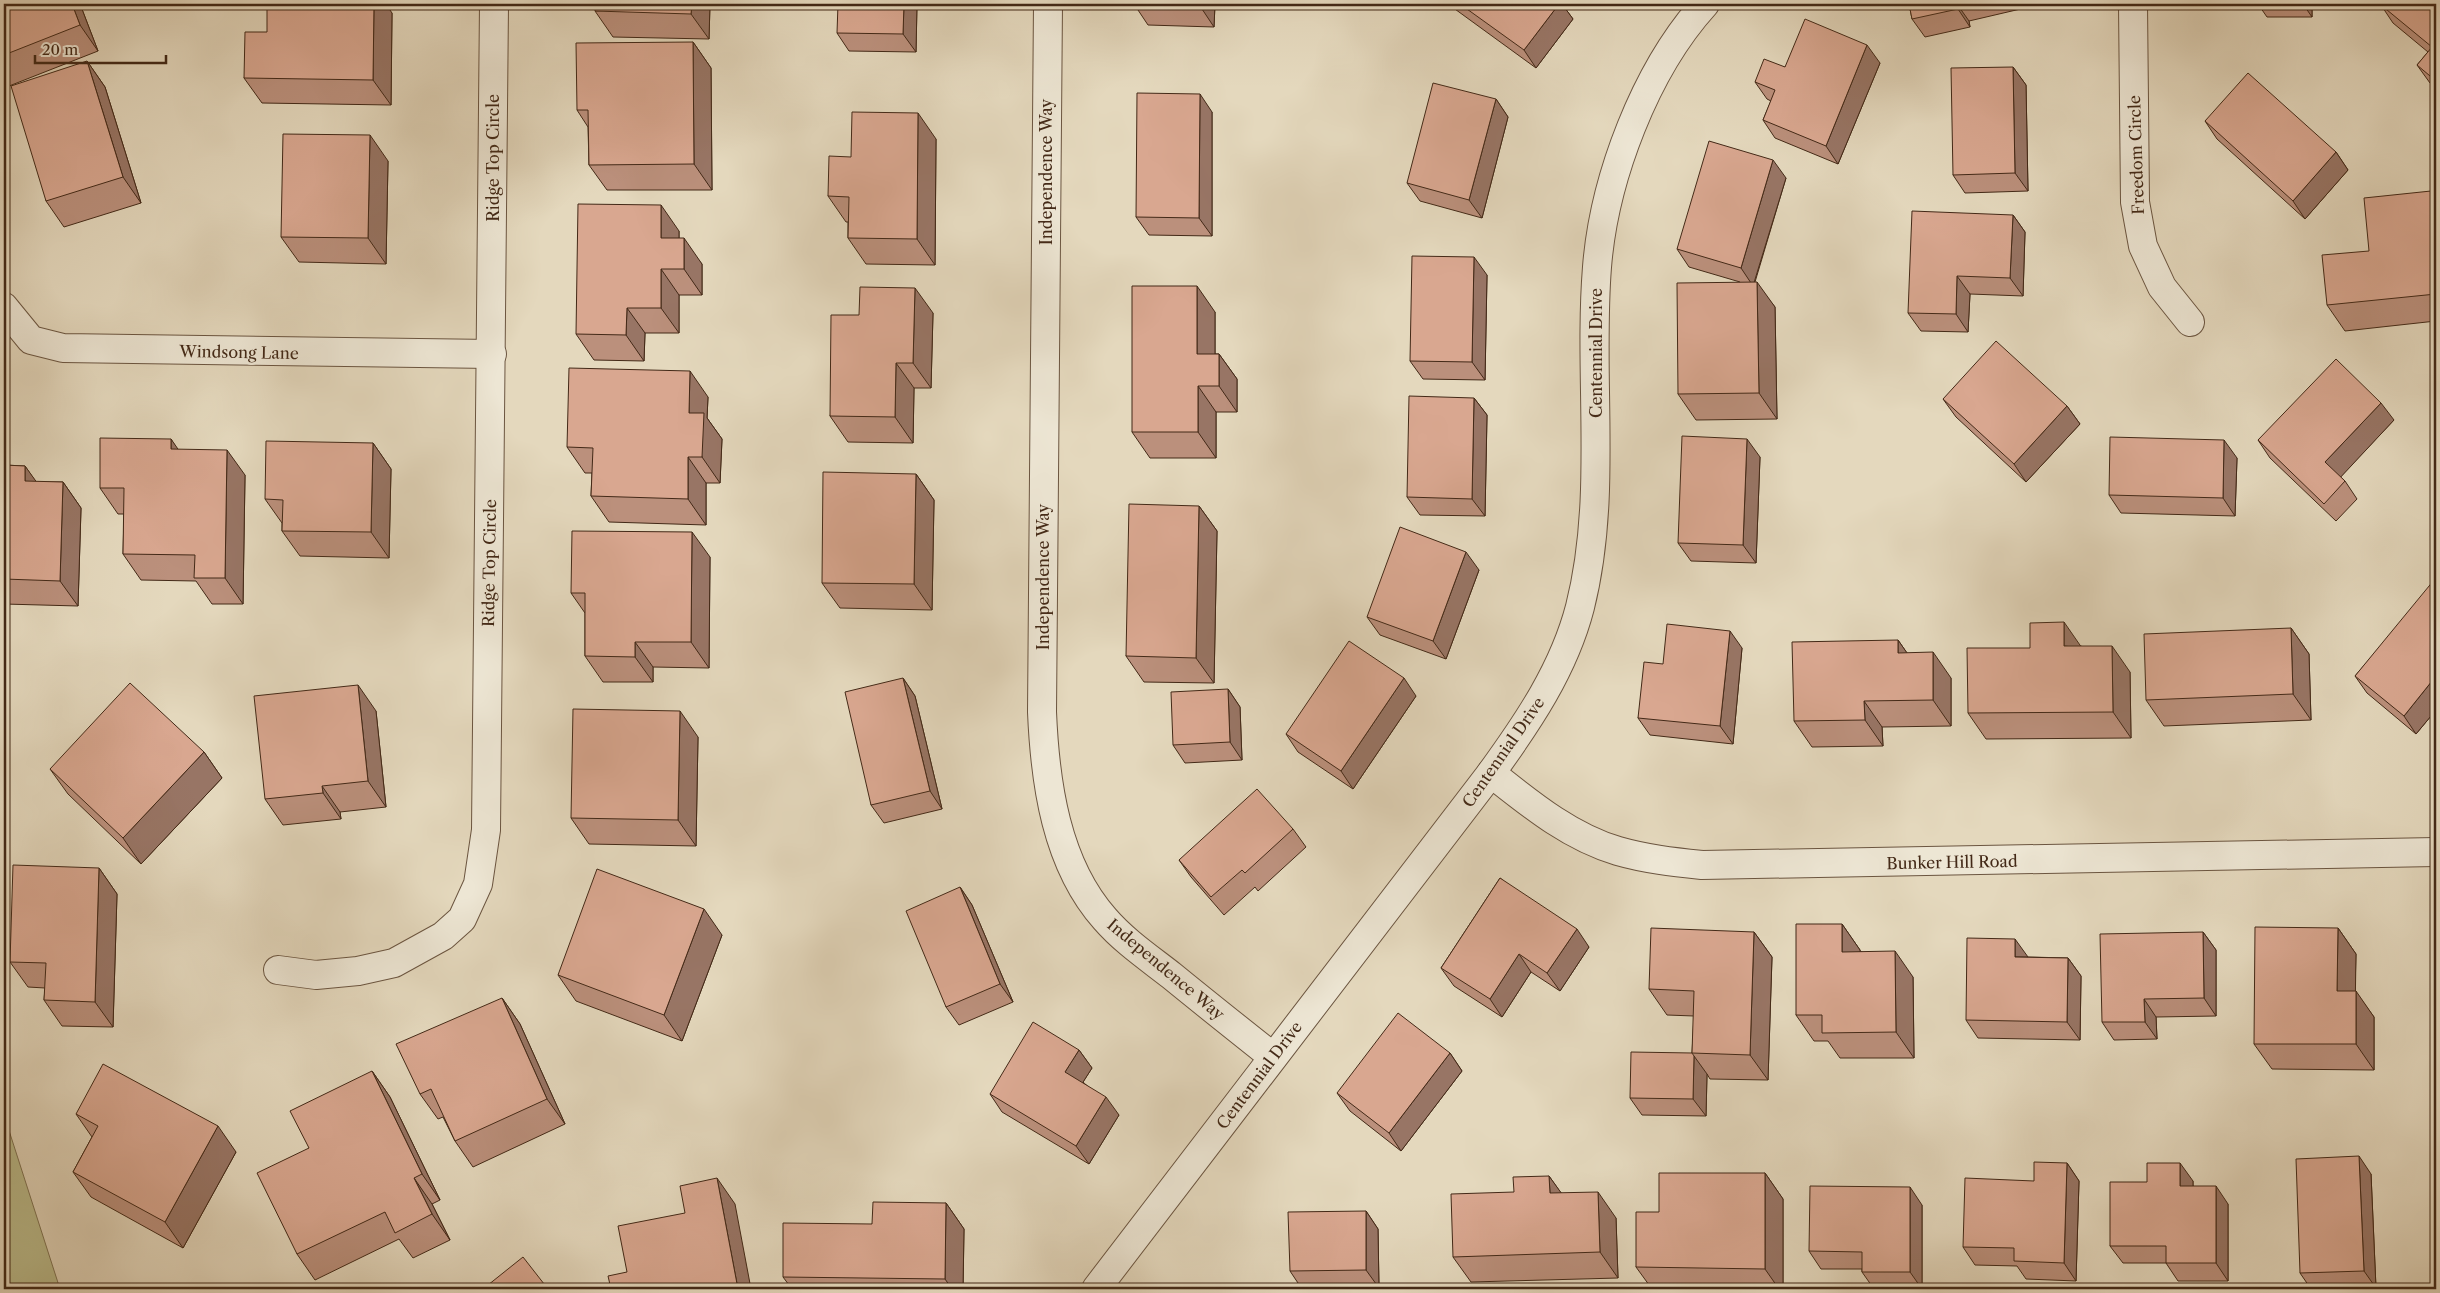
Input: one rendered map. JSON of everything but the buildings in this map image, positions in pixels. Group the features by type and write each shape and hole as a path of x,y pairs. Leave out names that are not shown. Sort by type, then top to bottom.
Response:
{"street":[{"name":"Ridge Top Circle","path":"278,970 316,974 358,971 394,963 443,936 462,919 478,884 486,830 494,4"},
{"name":"Independence Way","path":"1048,4 1042,712 1047,778 1061,836 1080,881 1105,919 1138,950 1273,1057"},
{"name":"Centennial Drive","path":"1096,1289 1491,773 1517,738 1550,683 1568,644 1580,609 1593,539 1595,504 1596,297 1601,236 1616,173 1636,116 1649,88 1679,37 1705,4"},
{"name":"Freedom Circle","path":"2133,4 2135,202 2143,246 2162,287 2190,322"},
{"name":"Windsong Lane","path":"4,307 31,340 63,348 492,354"},
{"name":"Bunker Hill Road","path":"1491,773 1536,809 1576,833 1617,851 1658,861 1702,865 2436,852"}],"green space":[{"path":"4,1115 60,1289 4,1289"}]}
